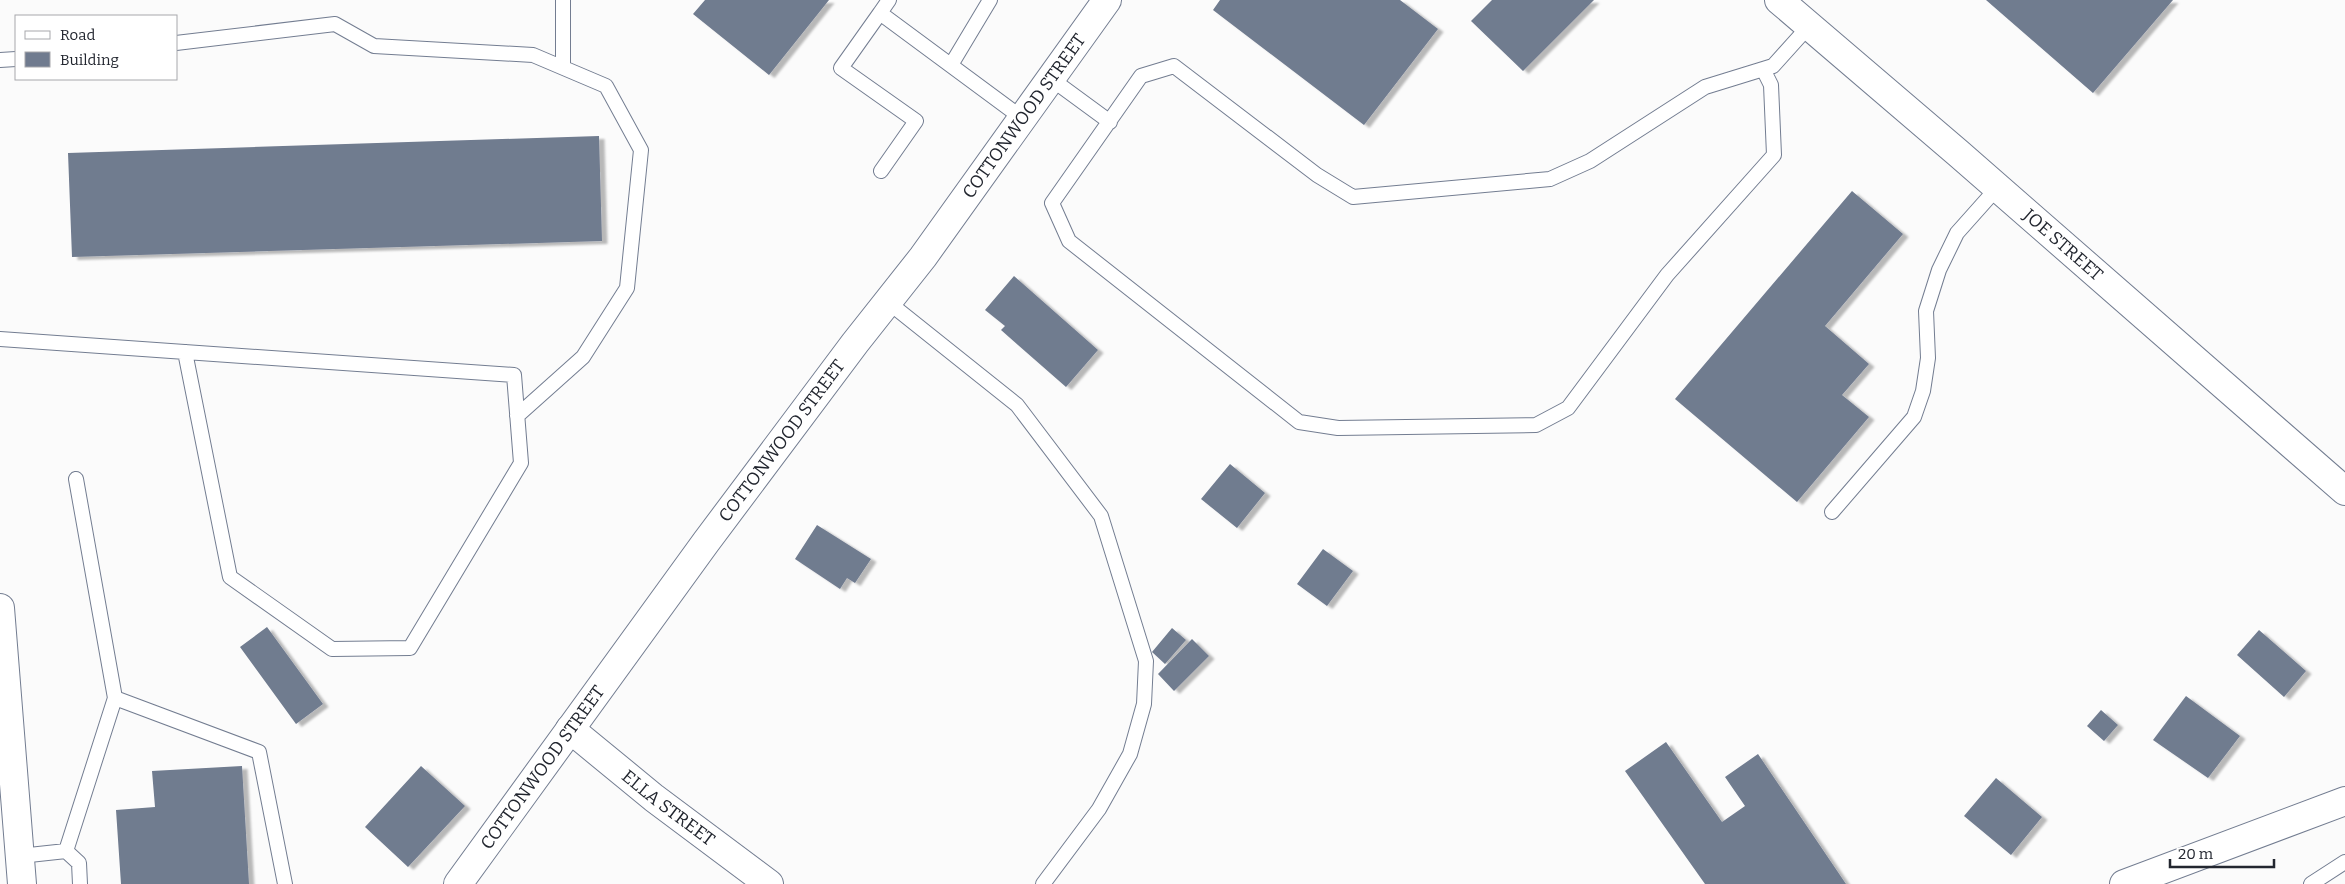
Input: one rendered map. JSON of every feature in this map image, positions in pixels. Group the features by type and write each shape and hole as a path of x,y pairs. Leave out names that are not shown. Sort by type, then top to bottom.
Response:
{"street":[{"name":"COTTONWOOD STREET","path":"458,884 712,534 923,257 1106,0"},
{"name":"JOE STREET","path":"1779,0 1998,187 2345,491"},
{"path":"0,608 22,884"},
{"name":"ELLA STREET","path":"570,729 654,798 768,884"},
{"path":"2124,884 2345,801"}],"lane":[{"path":"562,67 563,0"},
{"path":"881,171 916,121 841,68 889,0"},
{"path":"951,65 990,0"},
{"path":"880,13 1022,118"},
{"path":"178,43 335,24 374,46 533,55 606,86 641,150 627,288 583,358 517,416"},
{"path":"1763,69 1771,86 1774,155 1667,275 1568,408 1536,425 1338,428 1299,422 1069,241 1052,203 1141,76 1174,66 1317,175 1353,197 1550,179 1590,161 1705,87 1772,66 1809,26"},
{"path":"0,60 15,59"},
{"path":"1050,78 1110,122"},
{"path":"1832,512 1914,417 1923,391 1928,358 1926,311 1939,270 1956,233 1998,187"},
{"path":"888,302 1017,405 1102,516 1146,661 1144,704 1130,754 1099,809 1043,884"},
{"path":"0,339 514,375 521,463 410,648 332,649 230,577 184,352"},
{"path":"66,851 115,698 76,479"},
{"path":"115,698 259,752 285,884"},
{"path":"20,856 66,851 79,863 80,884"},
{"path":"2311,884 2345,862"}],"building":[{"path":"705,0 829,0 769,75 693,14"},
{"path":"1220,0 1400,0 1438,29 1364,125 1213,10"},
{"path":"1492,0 1594,0 1523,71 1471,21"},
{"path":"1986,0 2173,0 2093,93"},
{"path":"599,136 602,241 72,257 68,153"},
{"path":"1852,191 1903,234 1825,326 1869,364 1842,395 1869,417 1797,502 1675,399"},
{"path":"1014,276 1098,350 1066,387 1001,330 1005,326 985,310"},
{"path":"1230,464 1265,493 1237,528 1201,499"},
{"path":"817,525 871,559 855,583 847,578 840,589 795,559"},
{"path":"1323,549 1353,571 1327,606 1297,584"},
{"path":"267,627 323,704 296,724 240,647"},
{"path":"1172,628 1186,640 1165,664 1152,652"},
{"path":"2259,630 2306,671 2284,697 2237,655"},
{"path":"1192,639 1209,656 1174,691 1158,674"},
{"path":"2186,696 2240,736 2208,778 2153,740"},
{"path":"2101,710 2118,725 2104,741 2087,726"},
{"path":"1666,742 1722,822 1745,806 1725,777 1758,754 1846,884 1705,884 1625,771"},
{"path":"242,766 249,884 121,884 116,810 155,807 152,771"},
{"path":"421,766 465,806 408,867 365,827"},
{"path":"1996,778 2042,817 2011,855 1964,816"}]}
